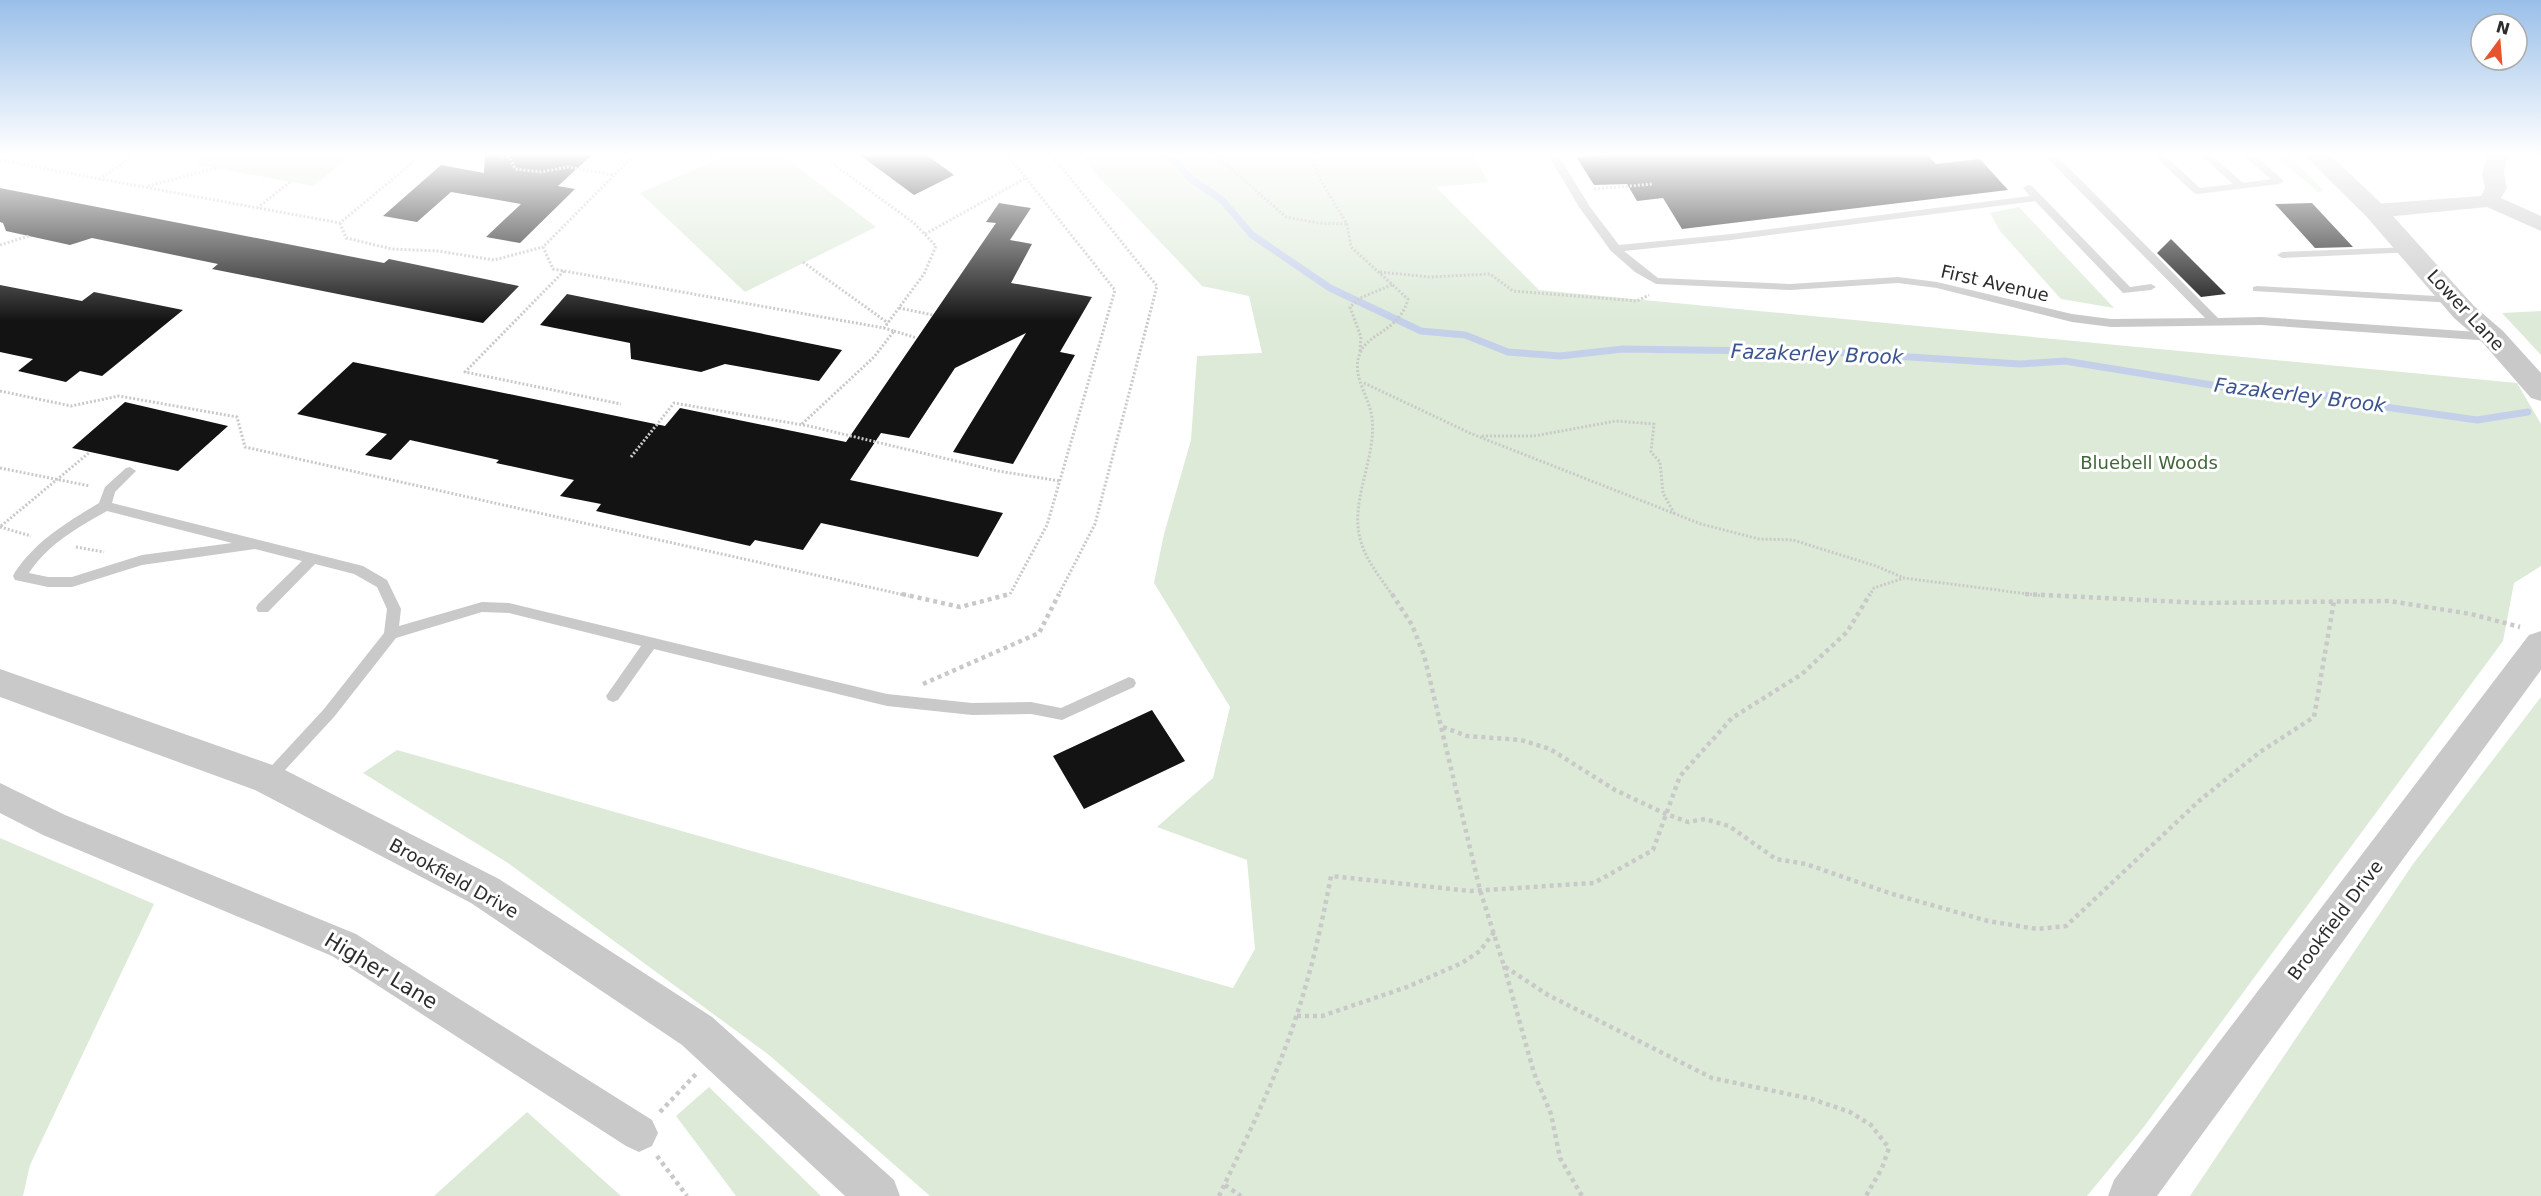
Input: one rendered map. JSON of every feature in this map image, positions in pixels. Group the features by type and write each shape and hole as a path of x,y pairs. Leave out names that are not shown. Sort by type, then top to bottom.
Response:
{"street":[{"name":"Lower Lane","path":"2372,209 2411,250 2464,312 2493,337 2541,391"},
{"path":"2375,212 2415,209"},
{"path":"2508,209 2541,224"},
{"name":"Brookfield Drive","path":"2130,1196 2536,637"},
{"name":"Brookfield Drive","path":"0,682 268,779 485,891 697,1031 878,1196"},
{"name":"Higher Lane","path":"0,797 54,825 344,945 639,1133"}],"lane":[{"path":"1586,209 1603,236 1615,249 1638,271 1656,281"},
{"path":"1615,249 1731,237 1952,209"},
{"path":"2047,209 2127,291 2151,287"},
{"path":"2104,209 2214,321"},
{"path":"2283,255 2411,250"},
{"name":"First Avenue","path":"1656,281 1790,287 1898,280 1937,285 2072,318 2111,323 2261,321 2493,337"},
{"path":"2257,290 2454,300"},
{"path":"130,471 109,490 105,506 47,541 32,557 20,576 48,582 72,582 142,560 251,545"},
{"path":"105,506 310,560 358,570 382,584 394,609 392,634 329,713 268,779"},
{"path":"263,608 310,560"},
{"path":"392,634 482,607 509,608 887,700 972,709 1031,708 1062,714 1130,683"},
{"path":"614,696 651,642"}],"path":[{"path":"260,209 340,224"},
{"path":"340,224 358,209"},
{"path":"340,224 346,238 392,249 438,251 494,260 543,247 581,209"},
{"path":"884,328 924,274 936,246 914,223 895,209"},
{"path":"925,234 970,209"},
{"path":"0,391 71,406 119,396 237,417 244,447 960,608 1009,597 1047,525 1115,290 1050,209"},
{"path":"887,700 1040,633 1095,524 1157,286 1095,209"},
{"path":"1277,209 1286,217 1318,223 1347,224"},
{"path":"1338,209 1347,224 1346,235 1354,252 1364,264 1379,272 1408,299 1406,311 1390,329 1371,341 1360,352"},
{"path":"0,245 29,236"},
{"path":"543,247 553,269 884,328 917,338"},
{"path":"804,262 888,323"},
{"path":"564,271 465,372 621,404"},
{"path":"1379,272 1430,277 1490,274 1513,291 1637,301 1648,296 1656,281"},
{"path":"1394,284 1360,298 1350,308 1361,337 1357,365 1372,418 1372,453 1358,506 1359,538 1374,568 1412,625 1424,655 1480,890 1494,931 1534,1073 1551,1114 1560,1158 1582,1196"},
{"path":"899,308 933,315"},
{"path":"801,425 874,357 894,331"},
{"path":"1363,383 1472,434 1701,524 1759,539 1792,540 1876,566 1904,578 2032,595 2202,603 2389,600 2471,614 2536,637"},
{"path":"631,458 674,403 801,425 998,471 1059,481"},
{"path":"1472,434 1524,439 1587,424 1619,421 1654,424 1652,452 1660,462 1663,493 1674,514"},
{"path":"0,527 90,452"},
{"path":"0,468 109,490"},
{"path":"1219,1196 1257,1117 1297,1016 1318,944 1331,876 1480,890 1594,883 1653,850 1680,776 1732,718 1802,674 1847,632 1874,588 1904,578"},
{"path":"1442,727 1467,736 1521,740 1550,749 1616,790 1666,814 1688,822 1705,819 1729,826 1776,858 1806,864 1845,880 1988,921 2037,929 2066,926 2199,801 2260,752 2313,717 2320,689 2334,601"},
{"path":"1297,1016 1322,1016 1407,987 1462,963 1479,951 1494,931"},
{"path":"1504,966 1548,995 1712,1078 1812,1099 1850,1112 1871,1125 1889,1149 1882,1168 1866,1196"},
{"path":"687,1196 639,1133 719,1050"},
{"path":"1225,1185 1241,1196"}],"green space":[{"path":"657,209 852,209 876,227 745,292"},
{"name":"Bluebell Woods","path":"1129,209 1458,209 1539,290 2517,383 2541,424 2541,566 2514,583 2503,641 2143,1128 2087,1196 930,1196 769,1055 508,863 363,773 397,750 1233,988 1255,949 1247,860 1157,827 1213,778 1230,707 1154,583 1164,534 1191,440 1197,356 1262,353 1249,296 1202,286"},
{"path":"2021,209 2114,308 2061,299 2000,231 1990,213"},
{"path":"2541,311 2541,355 2502,313"},
{"path":"2541,697 2541,1196 2190,1196 2413,864"},
{"path":"0,838 154,904 30,1165 23,1196 0,1196"},
{"path":"709,1087 821,1196 736,1196 676,1116"},
{"path":"527,1112 621,1196 434,1196"}],"building":[{"path":"0,209 107,209 384,263 389,259 519,286 483,323 212,269 218,264 92,238 70,245 6,231 3,223 0,222"},
{"path":"391,209 432,209 417,222 383,216"},
{"path":"516,209 555,209 520,243 486,237"},
{"path":"995,209 1030,209 1010,240 1032,244 1011,283 1092,297 1060,352 1075,355 1013,464 953,452 1026,333 955,368 909,438 881,433 850,480 1003,513 978,557 821,523 803,550 755,540 750,546 596,511 601,504 560,496 574,480 496,463 499,460 410,440 391,460 365,455 387,434 297,414 353,362 665,426 680,408 846,442 996,223 986,222"},
{"path":"1670,209 1851,209 1682,229"},
{"path":"2279,209 2317,209 2353,247 2315,248"},
{"path":"2171,239 2226,294 2201,297 2157,253"},
{"path":"0,285 82,301 94,292 183,310 102,376 80,371 66,382 18,371 33,359 0,352"},
{"path":"567,294 842,350 819,381 725,364 701,372 631,359 630,343 540,325"},
{"path":"125,402 228,426 178,471 72,448"},
{"path":"1152,710 1185,761 1084,809 1053,756"}],"waterway":[{"name":"Fazakerley Brook","path":"1230,209 1252,235 1330,288 1421,331 1465,335 1508,352 1560,356 1623,349 1831,352 2020,364 2065,361 2255,392 2301,391 2385,407 2477,420 2528,412"}]}
